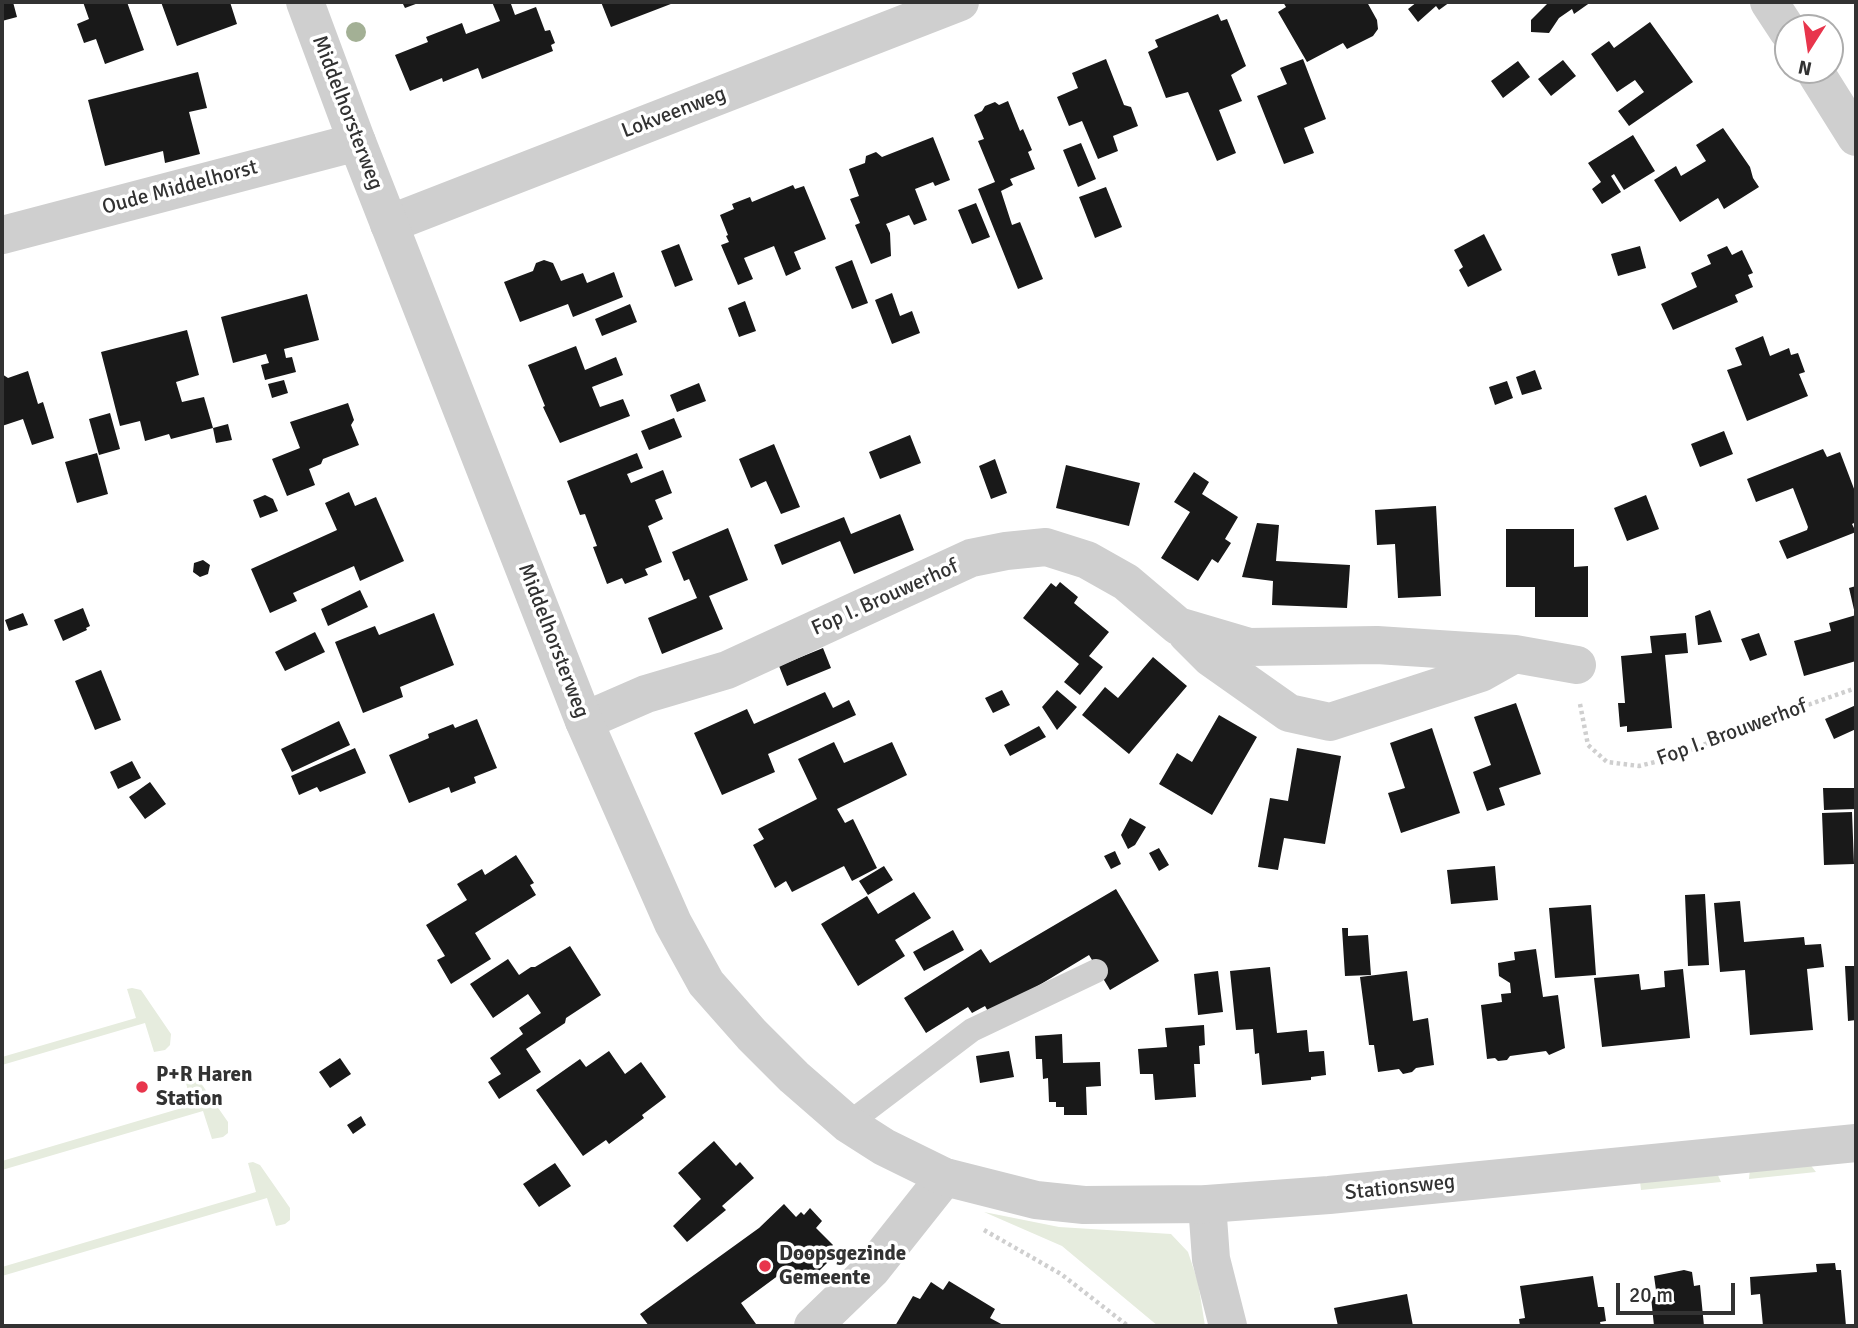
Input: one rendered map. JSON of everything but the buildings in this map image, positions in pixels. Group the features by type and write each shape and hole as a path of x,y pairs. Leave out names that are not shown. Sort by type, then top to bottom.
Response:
{"street":[{"name":"Middelhorsterweg","path":"305,2 357,142 584,721 673,923 706,983 752,1035 794,1077 848,1124 884,1147 937,1188"},
{"name":"Lokveenweg","path":"389,224 960,2"},
{"path":"1823,84 1856,137"},
{"name":"Oude Middelhorst","path":"2,235 357,142"},
{"name":"Fop I. Brouwerhof","path":"584,721 646,694 727,670 971,558 1046,547 1087,560 1126,582 1210,657 1289,713 1330,722 1481,673 1515,654"},
{"name":"Fop I. Brouwerhof","path":"1178,626 1249,647 1377,645 1515,654 1577,666"},
{"path":"1377,645 1389,659 1395,680 1388,704"},
{"name":"Stationsweg","path":"937,1188 1084,1205 1207,1204 1329,1195 1856,1143"},
{"path":"813,1326 872,1269 937,1188"},
{"path":"1207,1204 1211,1259 1228,1326"}],"lane":[{"path":"848,1124 972,1030 1096,971"}],"path":[{"name":"Fop I. Brouwerhof","path":"1577,666 1576,689 1588,745 1607,762 1639,766 1671,758 1759,722 1856,688"},
{"path":"937,1188 1061,1274 1128,1326"}],"shaded area":[{"path":"127,989 141,990 171,1034 170,1045 165,1050 154,1052 145,1023 2,1065 2,1057 136,1018"},
{"path":"191,1075 198,1079 228,1122 228,1133 223,1137 212,1139 203,1111 2,1170 2,1161 192,1105 184,1076"},
{"path":"248,1163 260,1165 290,1208 290,1220 285,1224 276,1226 267,1198 2,1276 2,1267 256,1192"},
{"path":"1809,1163 1816,1172 1749,1179 1750,1169"},
{"path":"1717,1173 1721,1182 1641,1190 1640,1181"},
{"path":"984,1212 1059,1227 1171,1234 1188,1252 1198,1282 1205,1326 1158,1326 1062,1246"}],"place":[{"name":"P+R Haren Station","path":"142,1087"},
{"name":"Doopsgezinde Gemeente","path":"765,1266"}]}
